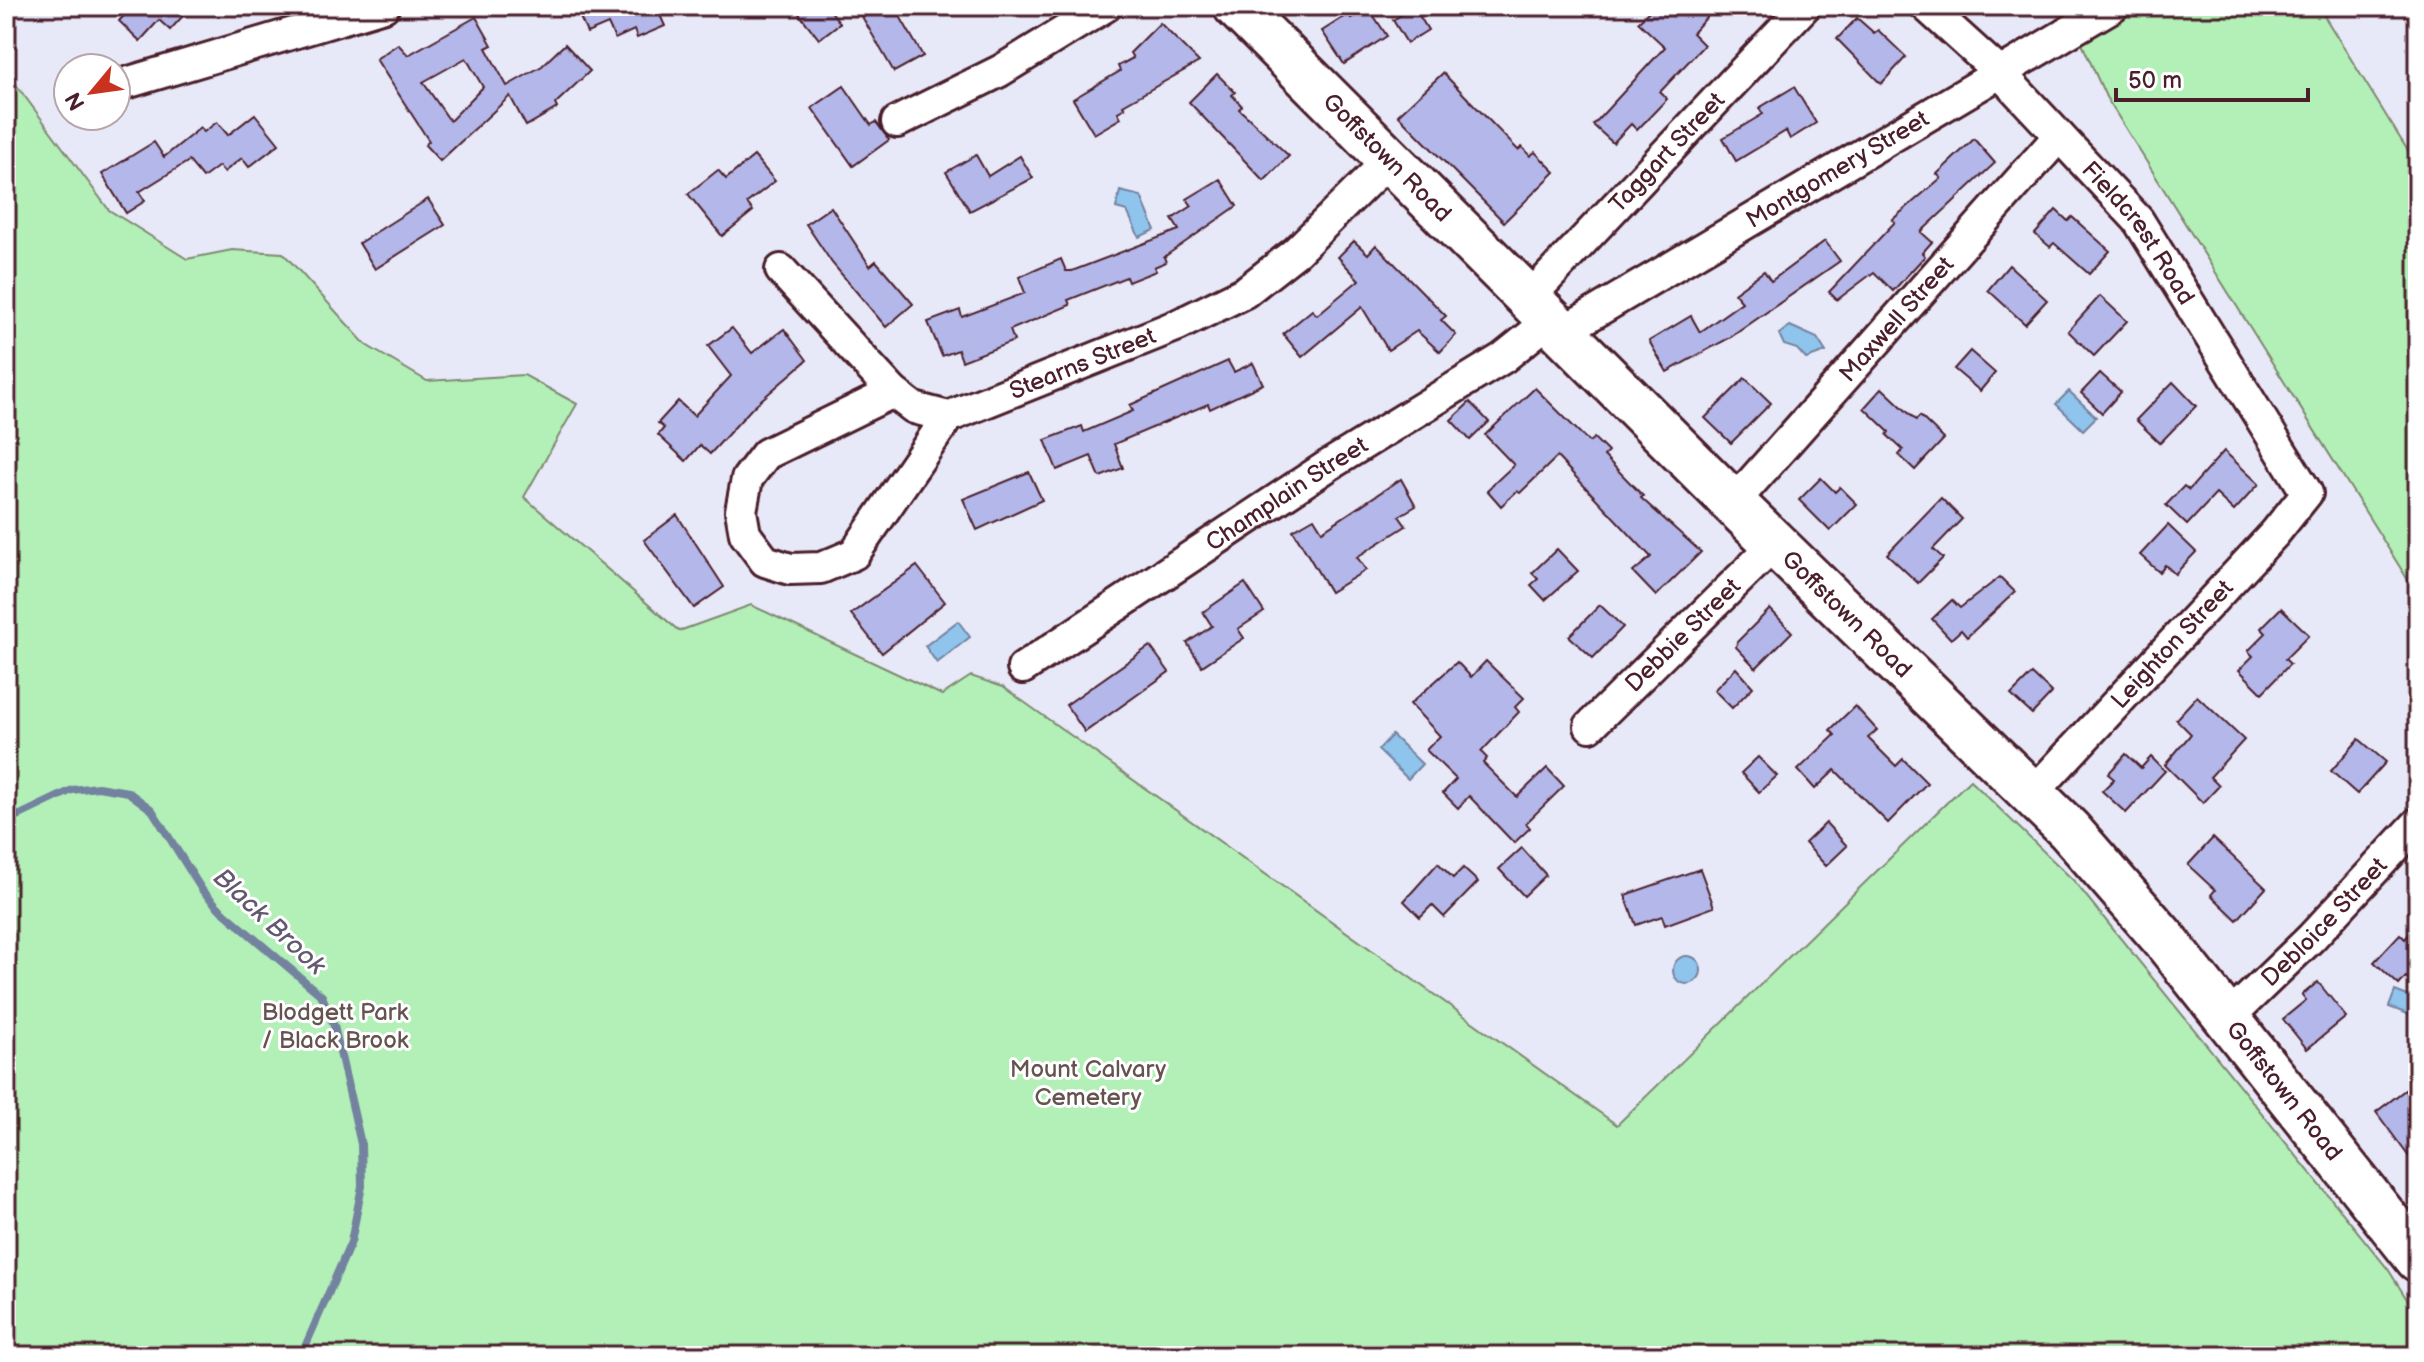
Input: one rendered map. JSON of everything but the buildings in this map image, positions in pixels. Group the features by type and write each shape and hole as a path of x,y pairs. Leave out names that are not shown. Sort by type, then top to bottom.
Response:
{"main road":[{"name":"Goffstown Road","path":"1236,6 1733,503 2033,793 2134,904 2416,1250"}],"street":[{"path":"132,81 384,6"},
{"path":"897,122 1000,71 1106,6"},
{"name":"Taggart Street","path":"1546,317 1805,6"},
{"name":"Fieldcrest Road","path":"1926,6 2001,74 2138,220 2307,493"},
{"name":"Montgomery Street","path":"1546,317 2001,74 2113,6"},
{"name":"Maxwell Street","path":"1733,503 2059,136"},
{"name":"Stearns Street","path":"948,417 1178,325 1245,292 1296,252 1388,161"},
{"path":"781,270 893,392 914,408 948,417 854,554 821,568 790,569 765,561 745,534 741,511 747,479 766,454 893,392"},
{"name":"Champlain Street","path":"1023,668 1316,474 1503,358 1546,317"},
{"name":"Leighton Street","path":"2033,793 2275,533 2307,493"},
{"name":"Debbie Street","path":"1590,726 1775,544"},
{"name":"Debloice Street","path":"2228,1018 2311,938 2418,823"}],"green space":[{"path":"2065,6 2318,6 2418,167 2418,596 2106,97"},
{"path":"6,71 109,210 187,259 232,250 283,253 366,345 427,381 524,375 577,404 524,497 679,631 751,605 942,695 971,676 1003,687 1617,1125 1970,780 2074,881 2388,1269 2418,1317 2418,1356 6,1356"}],"water":[{"path":"1120,191 1141,196 1155,230 1139,237 1127,211 1116,208"},
{"path":"1790,326 1817,338 1826,352 1806,359 1797,349 1784,345 1779,334"},
{"path":"2069,391 2096,417 2083,430 2056,404"},
{"path":"958,621 970,637 937,663 925,646"},
{"path":"1392,735 1422,764 1408,779 1378,750"},
{"path":"1687,956 1697,960 1701,970 1697,980 1687,984 1677,980 1673,970 1677,960"},
{"path":"2395,991 2418,1000 2416,1017 2389,1007"}],"waterway":[{"name":"Black Brook","path":"6,817 20,815 72,790 98,787 128,792 152,810 202,890 221,910 322,996 334,1026 361,1144 362,1186 351,1242 301,1356"}],"park label":[{"name":"Blodgett Park / Black Brook","path":"335,1026"},
{"name":"Mount Calvary Cemetery","path":"1088,1083"}]}
